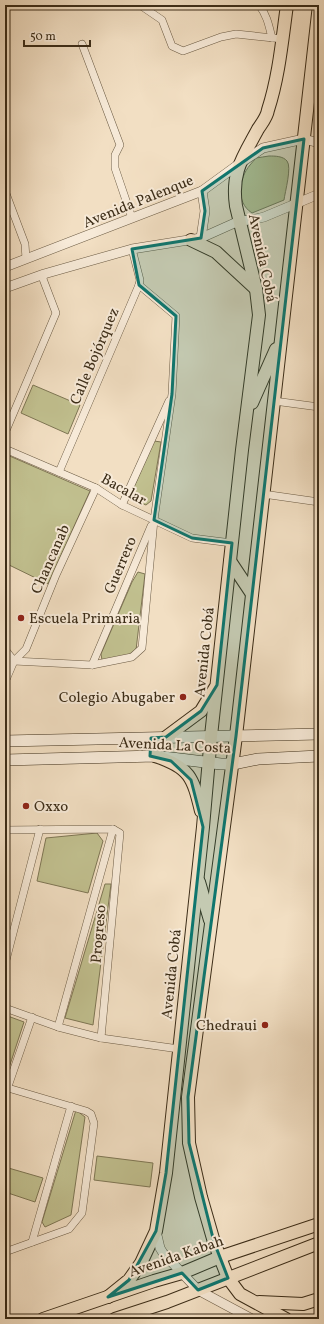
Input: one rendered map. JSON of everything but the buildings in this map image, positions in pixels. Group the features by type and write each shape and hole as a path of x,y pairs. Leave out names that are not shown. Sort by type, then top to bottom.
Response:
{"main road":[{"name":"Avenida Cobá","path":"108,1297 129,1280 141,1263 156,1231 166,1176 211,736 246,416 259,315 256,289 239,221 234,187 239,164 268,112 277,76 277,39 287,5"},
{"name":"Avenida Cobá","path":"286,1319 240,1294 228,1278 214,1242 201,1197 189,1143 188,1097 233,764 319,7"},
{"path":"196,239 216,252 256,289"},
{"path":"246,416 281,337"},
{"path":"230,561 252,594"},
{"path":"166,737 201,711 217,685"},
{"name":"Avenida La Costa","path":"5,741 319,734"},
{"path":"151,738 153,756 171,761 183,769 191,780 196,791 203,819"},
{"name":"Avenida La Costa","path":"5,760 153,756 233,764 258,759 319,756"},
{"path":"197,875 211,925"},
{"path":"172,1124 188,1097"},
{"name":"Avenida Kabah","path":"43,1319 154,1281 182,1273 220,1257 319,1224"},
{"path":"115,1319 198,1290 319,1243"},
{"path":"256,1302 303,1304 319,1299"}],"street":[{"path":"140,5 162,20 172,46 183,51 221,37 236,34 277,39"},
{"path":"259,5 264,11 277,39"},
{"path":"82,44 120,145 115,154 115,168 132,218"},
{"name":"Avenida Palenque","path":"5,267 202,191 263,148 304,139 319,143"},
{"path":"5,191 25,244 26,259"},
{"path":"196,239 205,211 202,191"},
{"path":"5,288 44,274 132,249 196,239 239,221 264,217 319,194"},
{"path":"5,651 14,661 92,665 132,657 142,648 154,520 172,394 176,316 139,285 140,280 132,249"},
{"path":"5,432 56,313 43,279 44,274"},
{"name":"Calle Bojórquez","path":"59,472 139,285"},
{"path":"122,505 172,394"},
{"path":"274,401 319,406"},
{"name":"Bacalar","path":"5,449 96,488 122,505 192,538 232,543"},
{"name":"Chancanab","path":"5,682 14,661 26,649 56,574 96,488"},
{"path":"263,494 319,502"},
{"name":"Guerrero","path":"92,665 154,520"},
{"path":"5,964 40,829"},
{"path":"5,830 113,829 58,1027"},
{"name":"Progreso","path":"101,1038 120,833 113,829"},
{"path":"5,1008 58,1027 101,1038 179,1049"},
{"path":"5,1095 32,1017"},
{"path":"5,1252 69,1229 82,1213 94,1123 91,1114 86,1111 8,1088"},
{"path":"32,1242 71,1106"},
{"path":"156,1231 160,1248 163,1253 198,1290 252,1319"}],"highlighted area":[{"path":"304,139 236,736 188,1097 189,1143 214,1242 228,1278 198,1290 182,1273 108,1297 129,1280 156,1231 166,1173 203,827 191,780 171,761 150,756 151,738 166,737 201,711 217,685 232,543 192,538 154,520 172,394 176,316 139,285 132,249 201,238 205,211 202,191 263,148"}],"shaded area":[{"path":"269,156 283,158 287,161 289,174 284,200 252,213 243,203 241,196 240,190 243,176 256,158"},
{"path":"33,385 80,405 68,434 21,413"},
{"path":"154,441 161,442 151,501 146,505 129,498"},
{"path":"5,454 90,491 48,584 5,563"},
{"path":"138,572 145,574 136,650 128,655 102,660 101,654 132,582"},
{"path":"97,833 103,841 88,893 37,881 46,838"},
{"path":"105,884 111,884 93,1025 65,1018"},
{"path":"5,1015 24,1022 5,1080"},
{"path":"76,1110 85,1117 71,1215 45,1227 42,1222"},
{"path":"97,1156 153,1163 150,1187 94,1180"},
{"path":"5,1167 43,1178 35,1202 5,1192"}],"place":[{"name":"Escuela Primaria","path":"21,618"},
{"name":"Colegio Abugaber","path":"183,697"},
{"name":"Oxxo","path":"26,806"},
{"name":"Chedraui","path":"265,1025"}]}
